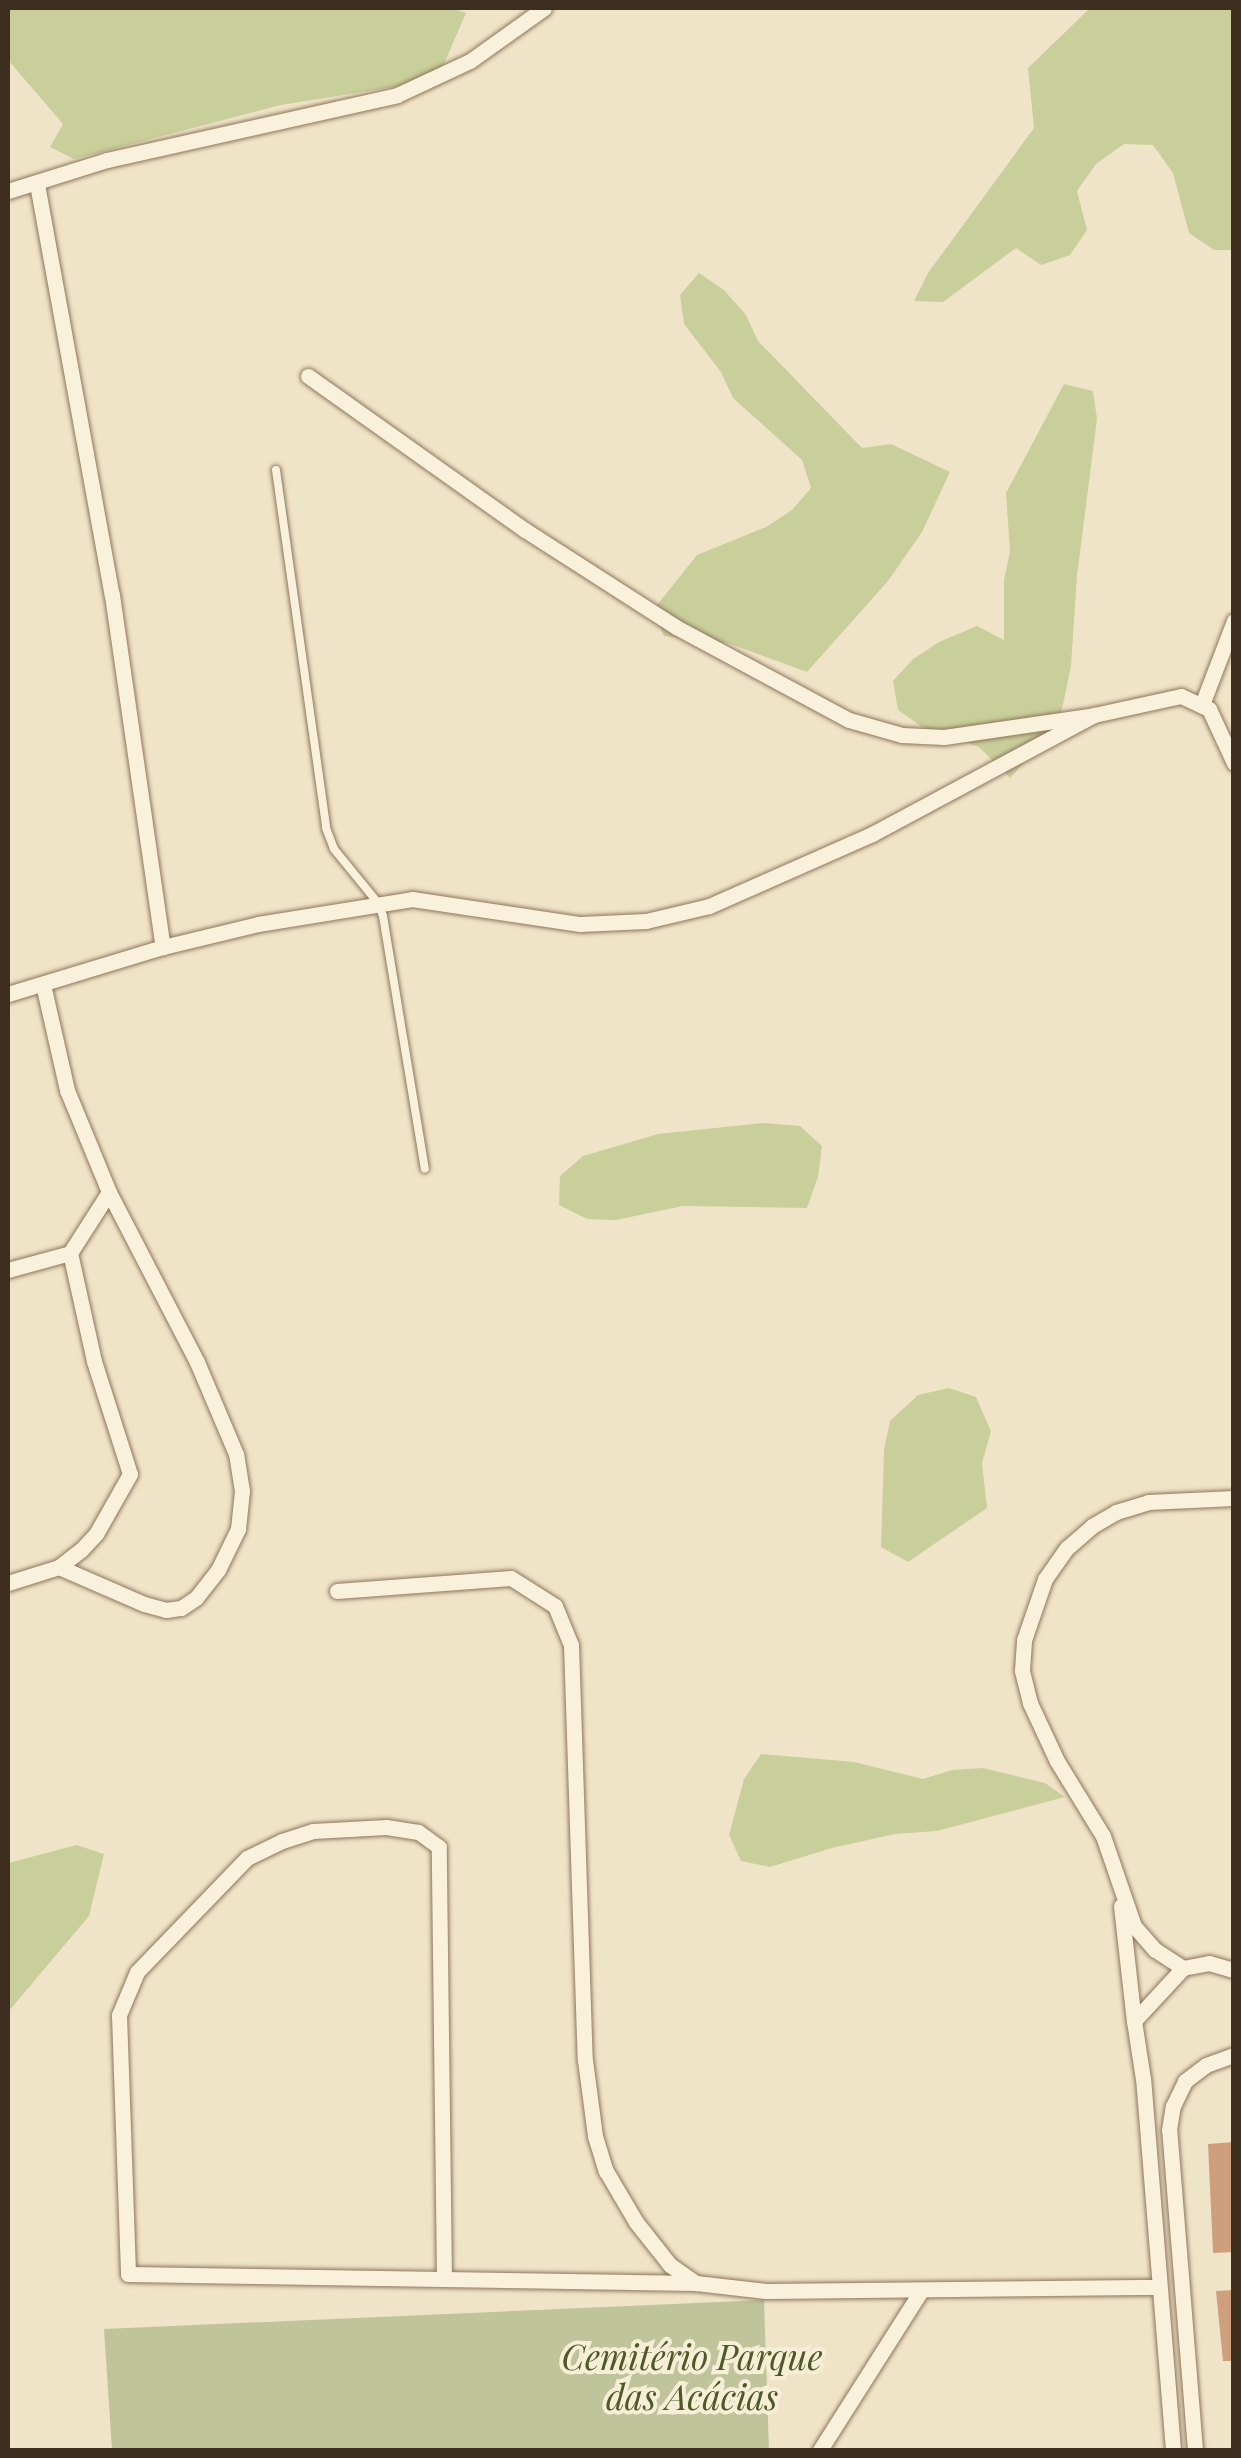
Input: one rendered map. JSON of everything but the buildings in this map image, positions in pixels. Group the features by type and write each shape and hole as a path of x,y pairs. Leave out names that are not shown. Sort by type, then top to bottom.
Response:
{"street":[{"path":"8,191 107,160 397,95 470,61 544,8"},
{"path":"38,184 115,615 163,947"},
{"path":"308,376 525,530 676,627 849,720 902,735 944,738 1094,715 1167,696 1203,702"},
{"path":"1234,621 1203,702 1234,762"},
{"path":"8,994 163,947 378,903 412,899 580,924 646,921 709,906 872,834 1094,715"},
{"path":"43,984 66,1090 110,1192 197,1362 236,1454 242,1491 238,1529 218,1570 196,1598 181,1608 166,1610 144,1604 59,1566"},
{"path":"8,1270 70,1253 110,1192"},
{"path":"8,1583 59,1566 96,1534 130,1474 94,1361 70,1253"},
{"path":"1183,1968 1144,1940 1103,1836 1057,1761 1030,1703 1022,1670 1024,1640 1033,1606 1067,1548 1116,1512 1148,1502 1234,1498"},
{"path":"337,1591 511,1578 555,1606 571,1644 586,2060 595,2136 606,2171 636,2222 670,2265 696,2283"},
{"path":"444,2278 438,1847 418,1832 386,1827 313,1832 282,1841 247,1858 137,1972 119,2015 128,2274 696,2283 766,2291 1160,2287"},
{"path":"1118,1882 1173,2450"},
{"path":"1134,2021 1183,1968 1209,1963 1234,1970"},
{"path":"1195,2450 1170,2130 1172,2106 1185,2081 1206,2065 1232,2058"},
{"path":"820,2450 921,2291"}],"lane":[{"path":"276,470 326,828 334,850 378,903 425,1169"}],"green space":[{"path":"8,8 451,8 466,13 437,80 281,105 74,159 50,147 63,124 8,60"},
{"path":"1090,8 1231,8 1233,250 1214,250 1189,233 1173,173 1153,145 1124,144 1096,164 1077,191 1087,230 1070,255 1041,265 1016,248 943,302 914,301 928,273 1034,128 1028,68"},
{"path":"699,273 724,290 746,315 758,341 862,448 891,444 950,472 922,532 888,581 807,672 728,643 664,636 653,610 697,555 766,527 792,510 811,488 802,460 733,398 721,372 684,324 680,295"},
{"path":"1064,384 1093,391 1097,419 1077,576 1071,666 1059,724 1010,778 979,747 922,727 898,710 893,681 913,659 939,642 977,626 1004,640 1004,580 1010,551 1006,493"},
{"path":"763,1123 800,1126 822,1146 818,1177 807,1208 683,1206 616,1220 587,1219 559,1205 560,1176 583,1156 658,1134"},
{"path":"949,1388 976,1397 991,1431 982,1463 987,1508 908,1562 881,1547 884,1450 890,1421 918,1395"},
{"path":"761,1754 854,1762 923,1779 952,1770 983,1768 1045,1783 1065,1797 937,1831 895,1834 832,1848 770,1867 741,1861 729,1835 744,1779"},
{"path":"77,1845 104,1854 89,1916 8,2012 8,1863"},
{"name":"Cemitério Parque das Acácias","path":"764,2300 769,2450 112,2450 104,2329"}]}
